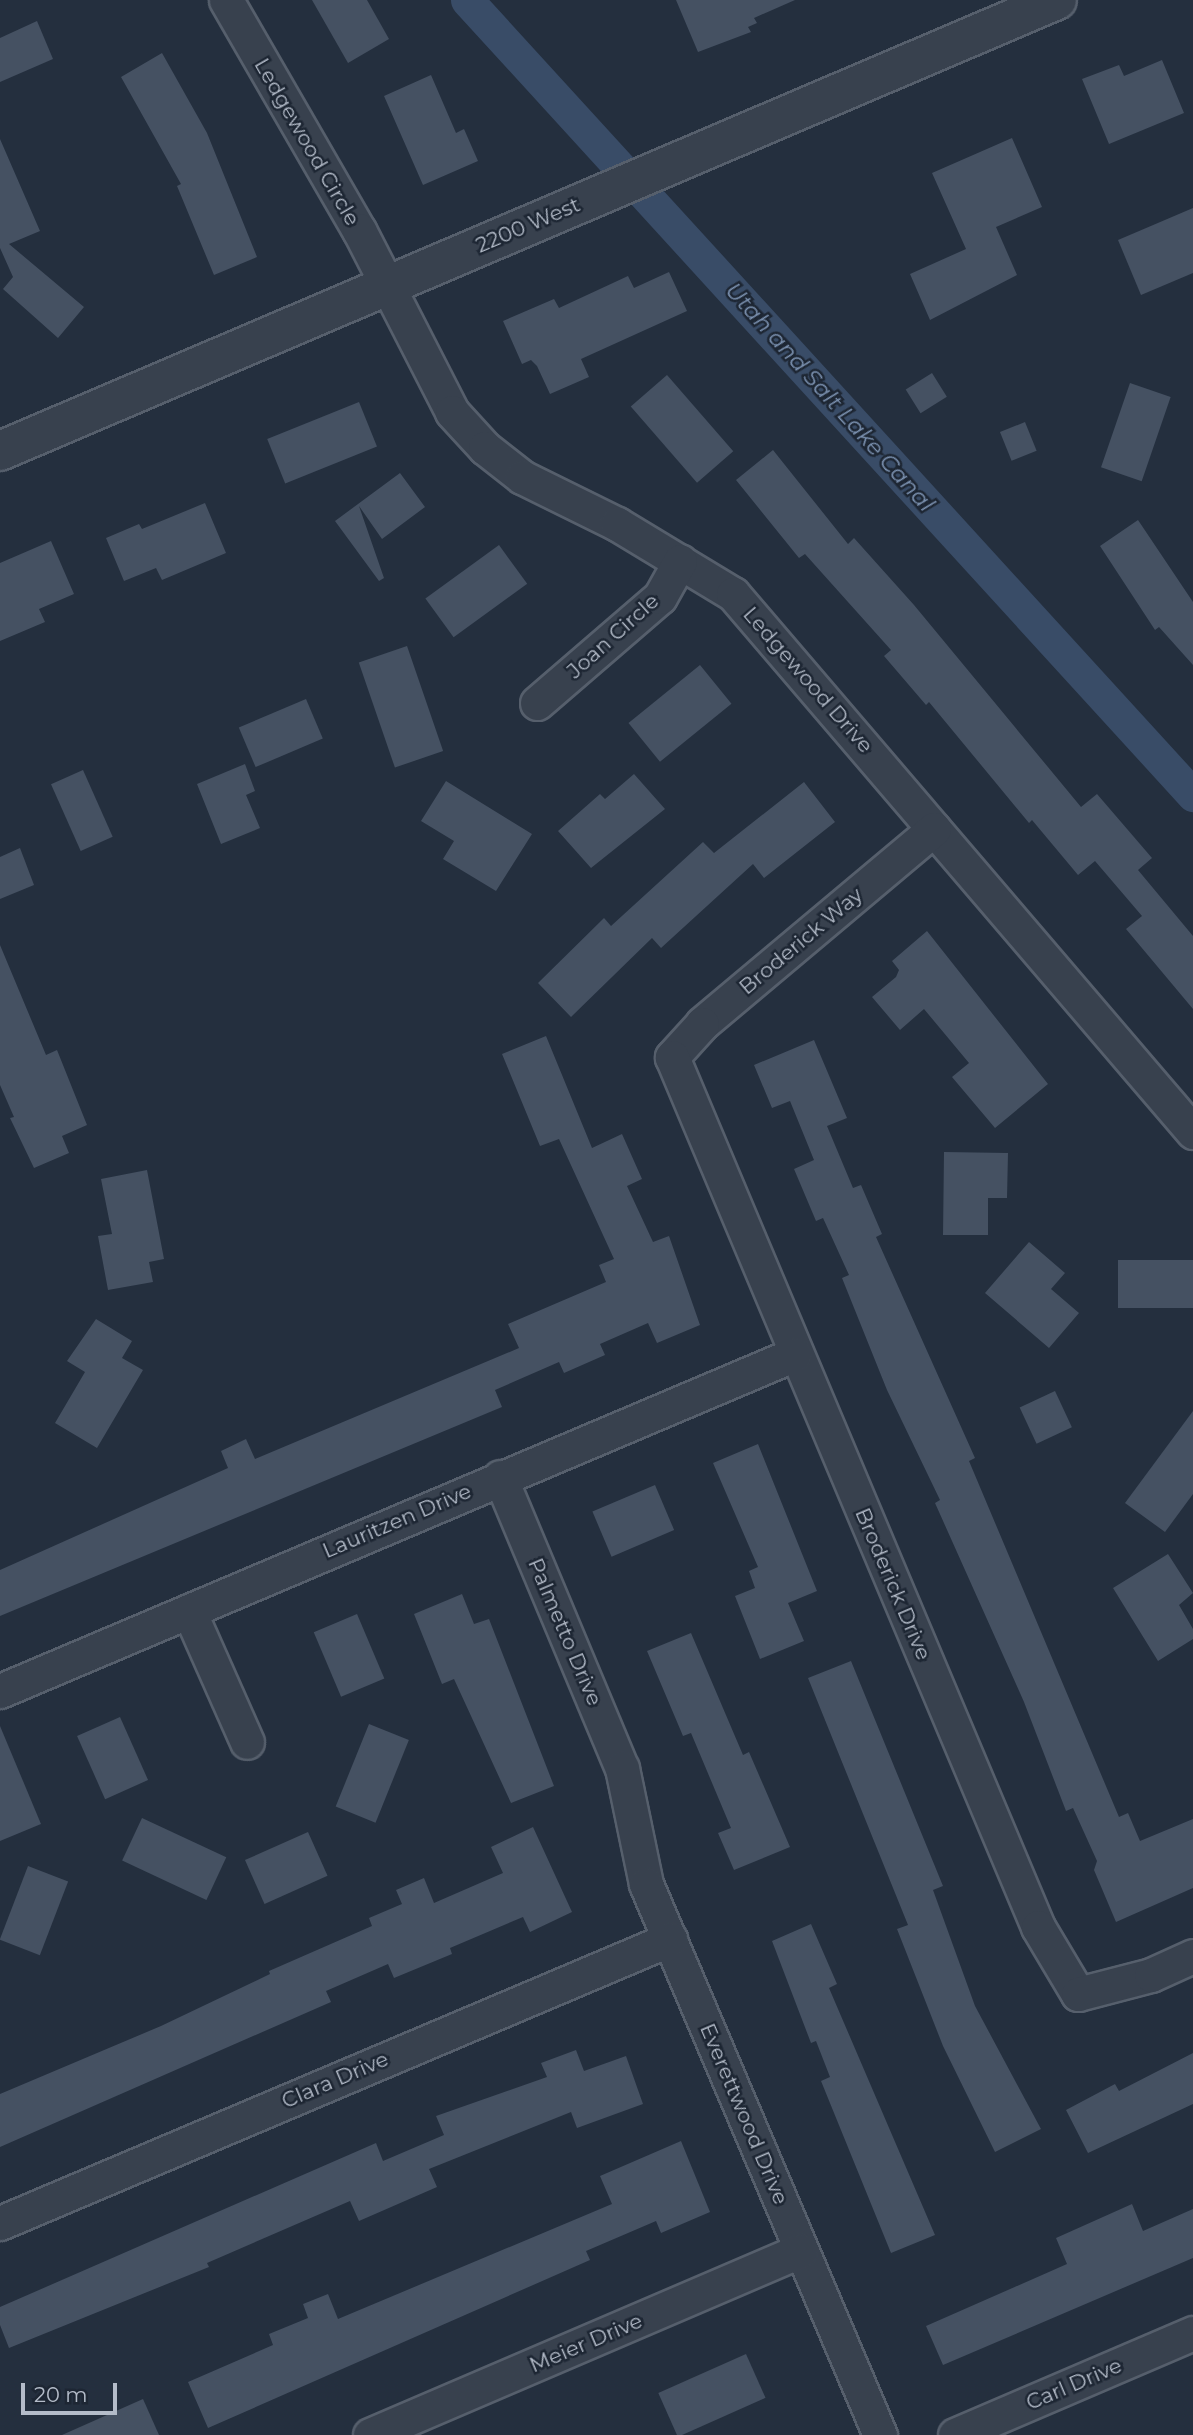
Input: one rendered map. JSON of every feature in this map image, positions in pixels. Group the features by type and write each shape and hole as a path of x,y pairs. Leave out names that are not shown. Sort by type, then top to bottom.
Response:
{"street":[{"name":"Ledgewood Circle","path":"226,0 387,286"},
{"name":"2200 West","path":"0,451 1057,0"},
{"name":"Ledgewood Drive","path":"387,286 452,412 485,448 522,477 680,561 733,594 762,624 1193,1132"},
{"name":"Joan Circle","path":"537,703 660,597 680,561"},
{"name":"Broderick Way","path":"672,1057 702,1024 934,829"},
{"name":"Broderick Drive","path":"672,1057 1038,1927 1079,1994 1151,1975 1193,1956"},
{"name":"Lauritzen Drive","path":"0,1691 795,1354"},
{"name":"Palmetto Drive","path":"500,1477 628,1787"},
{"path":"189,1611 247,1742"},
{"name":"Everettwood Drive","path":"628,1787 646,1884 880,2435"},
{"name":"Clara Drive","path":"0,2223 670,1939"},
{"name":"Meier Drive","path":"370,2435 422,2425 801,2250"},
{"name":"Carl Drive","path":"956,2435 1193,2333"}],"building":[{"path":"312,0 367,0 389,39 348,63"},
{"path":"676,0 795,0 754,18 757,23 748,27 751,32 698,52"},
{"path":"37,21 53,59 0,82 0,38"},
{"path":"162,53 207,133 257,257 214,275 177,186 181,184 121,77"},
{"path":"1162,60 1184,113 1109,144 1082,79 1119,65 1124,76"},
{"path":"431,75 456,133 464,129 478,161 423,185 384,96"},
{"path":"1012,138 1042,207 996,227 1017,275 930,320 910,274 966,249 932,173"},
{"path":"0,139 40,231 9,244 84,307 58,338 3,289 13,277 0,248"},
{"path":"1193,208 1193,273 1141,295 1118,240"},
{"path":"669,272 687,311 581,359 589,377 550,394 537,366 531,360 522,364 503,321 554,299 559,308 628,276 634,288"},
{"path":"932,373 947,397 921,413 906,389"},
{"path":"667,375 733,451 697,483 631,406"},
{"path":"1130,383 1171,397 1142,481 1101,467"},
{"path":"359,402 377,447 285,484 267,439"},
{"path":"1025,422 1037,451 1012,461 1000,432"},
{"path":"773,450 848,544 854,538 914,605 1081,807 1097,794 1152,858 1138,870 1193,936 1193,1009 1126,929 1142,916 1095,861 1078,875 1032,820 1029,823 929,702 926,705 884,656 891,650 805,554 799,558 736,480"},
{"path":"400,473 425,507 382,539 359,506 384,578 379,581 335,521"},
{"path":"205,503 226,553 162,580 156,568 124,581 106,538 139,524 142,529"},
{"path":"1138,520 1193,602 1193,665 1159,627 1155,630 1100,546"},
{"path":"51,541 74,594 39,609 45,622 0,641 0,563"},
{"path":"499,545 527,584 454,637 425,598"},
{"path":"407,646 443,751 395,768 359,663"},
{"path":"700,665 731,704 660,762 629,723"},
{"path":"306,699 323,739 256,767 239,728"},
{"path":"245,764 255,791 246,795 260,828 221,844 197,784"},
{"path":"83,770 113,837 81,851 51,784"},
{"path":"634,774 665,809 591,868 558,831 600,794 605,799"},
{"path":"446,781 532,834 496,891 443,859 454,841 421,821"},
{"path":"804,782 835,822 764,878 753,864 661,948 652,938 571,1017 538,983 604,918 611,926 703,842 714,853"},
{"path":"20,848 34,885 0,899 0,857"},
{"path":"927,931 1048,1084 995,1128 952,1077 969,1063 924,1009 900,1030 872,997 896,977 899,970 892,961"},
{"path":"0,945 46,1055 57,1050 87,1125 62,1136 69,1153 34,1168 10,1118 14,1117 0,1085"},
{"path":"546,1036 592,1148 622,1134 642,1179 627,1186 653,1242 669,1236 700,1325 657,1343 648,1323 600,1344 605,1355 564,1373 559,1362 495,1390 502,1407 0,1616 0,1570 228,1468 221,1451 246,1439 255,1459 519,1348 508,1324 606,1282 599,1265 614,1259 559,1139 540,1146 502,1054"},
{"path":"814,1040 847,1118 827,1126 853,1188 861,1185 882,1234 876,1237 975,1458 969,1461 1119,1817 1128,1813 1140,1841 1193,1819 1193,1888 1116,1922 1094,1870 1097,1861 1073,1808 1066,1811 1024,1702 935,1503 940,1500 887,1390 842,1278 849,1275 823,1218 816,1221 794,1169 814,1160 790,1101 772,1108 754,1065"},
{"path":"944,1152 1008,1153 1007,1198 988,1198 988,1235 943,1235"},
{"path":"147,1170 164,1259 149,1262 153,1282 108,1290 98,1236 112,1234 101,1179"},
{"path":"1029,1242 1065,1273 1051,1289 1079,1313 1049,1348 985,1293"},
{"path":"1118,1260 1193,1260 1193,1308 1118,1308"},
{"path":"96,1319 132,1341 122,1358 143,1370 97,1448 55,1423 85,1372 67,1361"},
{"path":"1055,1391 1072,1427 1037,1444 1020,1407"},
{"path":"1193,1411 1193,1494 1165,1532 1125,1503"},
{"path":"758,1444 817,1591 788,1603 804,1641 760,1659 735,1596 755,1588 749,1571 758,1567 713,1463"},
{"path":"655,1485 674,1530 612,1557 592,1512"},
{"path":"1168,1554 1193,1593 1179,1605 1193,1629 1193,1639 1158,1661 1113,1588"},
{"path":"462,1594 474,1624 489,1619 554,1786 511,1803 454,1679 442,1684 414,1614"},
{"path":"357,1614 384,1678 341,1697 314,1632"},
{"path":"691,1633 743,1755 749,1752 790,1847 734,1870 718,1833 731,1828 691,1733 683,1736 647,1651"},
{"path":"851,1661 943,1886 933,1890 975,2006 1041,2129 995,2152 943,2046 897,1929 908,1925 808,1678"},
{"path":"120,1717 148,1780 105,1799 77,1736"},
{"path":"369,1724 409,1740 376,1823 336,1807"},
{"path":"0,1726 41,1824 0,1841"},
{"path":"142,1818 226,1857 206,1900 122,1861"},
{"path":"533,1827 572,1912 530,1932 523,1917 450,1948 452,1954 394,1978 388,1964 326,1991 331,2002 0,2147 0,2094 161,2026 270,1974 269,1971 372,1926 369,1918 402,1904 396,1890 424,1878 434,1903 503,1873 491,1847"},
{"path":"308,1832 328,1876 264,1904 245,1860"},
{"path":"28,1866 68,1881 40,1955 0,1940"},
{"path":"811,1924 837,1984 829,1988 935,2235 891,2253 821,2081 830,2077 816,2041 811,2043 772,1941"},
{"path":"576,2050 584,2071 626,2056 643,2104 577,2128 571,2112 429,2169 437,2187 359,2221 350,2201 207,2263 209,2267 9,2348 0,2325 0,2307 376,2143 383,2161 444,2135 436,2116 547,2077 541,2063"},
{"path":"1193,2053 1193,2104 1088,2153 1066,2110 1115,2084 1119,2091"},
{"path":"681,2141 710,2212 661,2233 656,2221 586,2251 590,2260 208,2428 188,2382 273,2345 269,2334 308,2318 303,2304 328,2294 338,2319 612,2204 600,2176"},
{"path":"1132,2204 1143,2231 1193,2209 1193,2258 943,2365 926,2326 1067,2264 1056,2238"},
{"path":"746,2354 766,2398 677,2435 658,2393"},
{"path":"143,2399 159,2435 62,2435"}],"waterway":[{"name":"Utah and Salt Lake Canal","path":"467,0 1193,795"}]}
